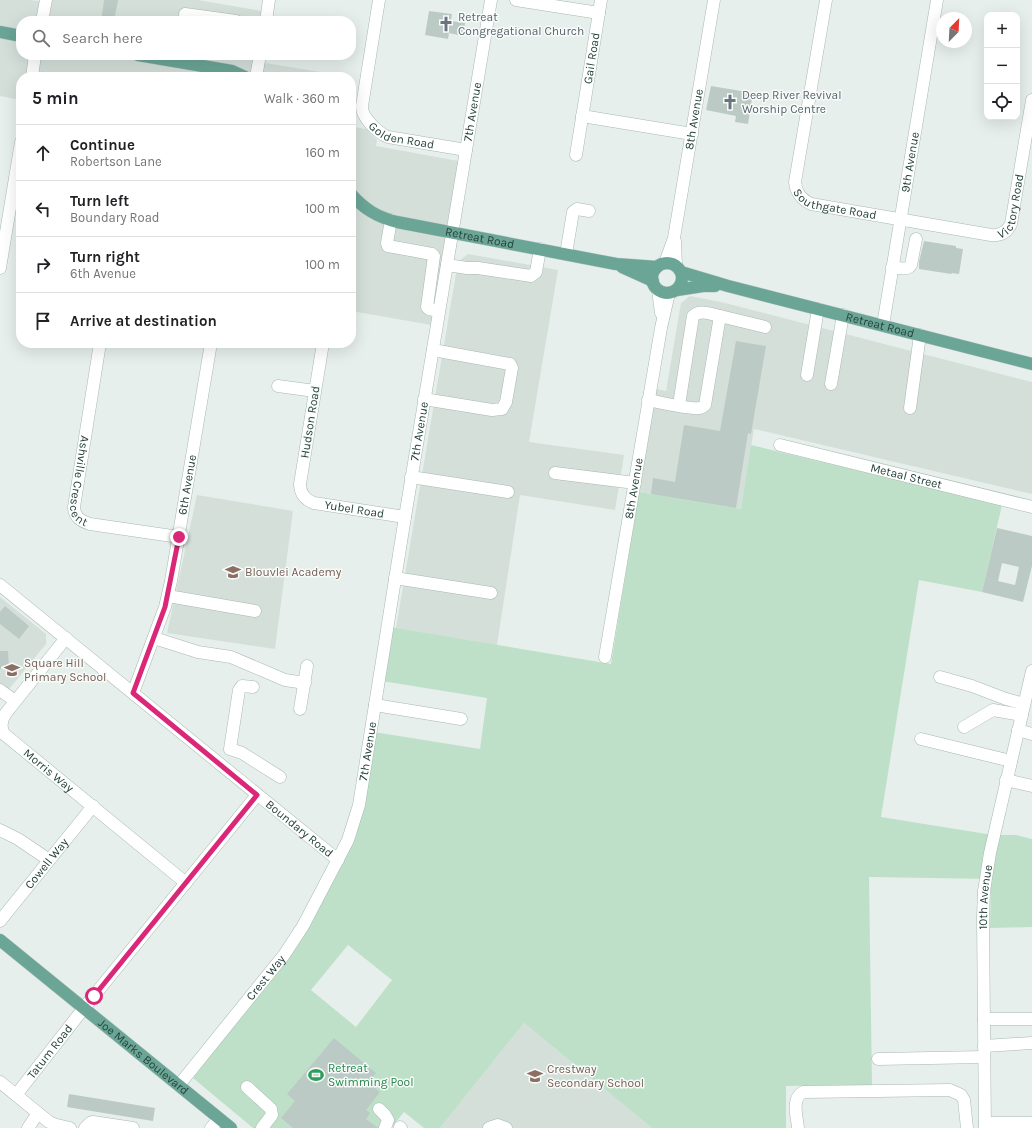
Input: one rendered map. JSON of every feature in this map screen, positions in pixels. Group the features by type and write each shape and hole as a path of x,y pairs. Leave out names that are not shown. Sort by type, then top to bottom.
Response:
{"main road":[{"path":"0,32 16,35"},
{"path":"169,60 232,70 236,72"},
{"name":"Retreat Road","path":"356,199 368,211 391,220 616,264 670,267 728,286 1032,364"},
{"name":"Retreat Road","path":"616,264 664,289 728,286"},
{"path":"670,267 682,281 664,289 653,272 670,267"},
{"name":"Joe Marks Boulevard","path":"0,940 230,1128"}],"street":[{"path":"43,16 46,0"},
{"path":"267,16 269,0"},
{"name":"Golden Road","path":"379,0 362,106 364,116 381,133 388,137 466,150"},
{"name":"7th Avenue","path":"338,860 350,834 359,805 411,477 491,0"},
{"path":"516,0 599,13"},
{"name":"Gail Road","path":"576,155 601,0"},
{"name":"8th Avenue","path":"670,267 714,0"},
{"name":"Southgate Road","path":"826,0 796,177 796,187 800,197 811,204 900,220"},
{"name":"9th Avenue","path":"883,325 937,0"},
{"path":"185,14 200,16"},
{"path":"33,72 34,60"},
{"path":"257,72 259,60"},
{"name":"Victory Road","path":"900,220 991,235 1005,232 1011,224 1032,100"},
{"path":"582,116 692,134"},
{"path":"0,268 16,172"},
{"path":"566,254 573,212 577,209 589,211"},
{"path":"391,220 387,243 388,246 432,254 434,256 427,307 429,309 439,311"},
{"path":"892,267 909,268 911,265 916,239"},
{"path":"447,265 531,276 536,272 540,249"},
{"name":"8th Avenue","path":"605,657 662,320 664,289"},
{"path":"808,375 818,308"},
{"path":"679,405 693,316 698,313 720,316 765,327"},
{"path":"831,384 843,315"},
{"path":"648,400 697,408 703,407 705,404 720,316"},
{"path":"910,408 920,335"},
{"name":"Ashville Crescent","path":"99,348 74,513 80,520 90,524 179,537"},
{"name":"6th Avenue","path":"133,693 168,596 210,348"},
{"name":"Hudson Road","path":"306,498 300,490 300,484 322,348"},
{"path":"424,399 492,410 502,409 506,402 512,368 510,364 433,350"},
{"path":"278,386 315,391"},
{"name":"Metaal Street","path":"780,445 1032,507"},
{"path":"555,473 635,483"},
{"path":"411,477 508,492"},
{"name":"Yubel Road","path":"306,498 314,502 405,517"},
{"path":"395,578 491,593"},
{"name":"Boundary Road","path":"0,585 338,860"},
{"path":"168,596 255,611"},
{"name":"Morris Way","path":"66,638 3,716 0,724 2,732 186,883"},
{"path":"154,638 198,652 232,657 285,680 304,683"},
{"path":"300,710 308,666"},
{"name":"10th Avenue","path":"985,1126 984,891 990,853 1032,671"},
{"path":"940,677 972,686 1006,699 1023,709"},
{"path":"219,763 230,749 239,690 242,686 253,687"},
{"path":"0,690 16,701"},
{"path":"375,705 461,719"},
{"path":"964,727 993,710 1023,709"},
{"path":"1018,730 1032,734"},
{"path":"921,739 1011,761"},
{"path":"230,749 242,753 280,777"},
{"path":"1006,780 1032,786"},
{"name":"Tatum Road","path":"16,1095 84,1008 257,795"},
{"name":"Cowell Way","path":"0,921 93,806"},
{"path":"0,830 18,839 50,860"},
{"name":"Crest Way","path":"179,1085 284,955 303,926 338,860"},
{"path":"984,1019 1032,1019"},
{"path":"878,1059 984,1052 1032,1043"},
{"path":"0,1082 49,1122 70,1128"},
{"path":"247,1087 271,1109 272,1115 267,1126"},
{"path":"798,1128 796,1100 798,1095 803,1092 942,1090 950,1090 961,1095 964,1100 967,1128"},
{"path":"379,1109 388,1120 385,1128"},
{"path":"28,1128 38,1113"},
{"path":"211,1128 219,1119"},
{"path":"85,1128 92,1122 133,1128"},
{"path":"985,1126 1032,1123"},
{"path":"489,1128 498,1125 506,1128"}],"shaded area":[{"path":"0,0 30,0 45,2 46,0 198,0 267,12 266,16 16,16 16,60 259,60 259,62 320,72 16,72 16,99 0,96"},
{"path":"356,127 366,129 377,140 376,146 464,162 437,326 356,312"},
{"path":"468,254 558,270 529,442 624,455 615,510 520,495 497,645 396,628 458,262"},
{"path":"690,296 721,302 1032,382 1032,494 754,429 741,509 639,492 656,389 666,391 681,303"},
{"name":"Blouvlei Academy","path":"197,495 293,511 275,649 167,633"},
{"name":"Square Hill Primary School","path":"0,597 46,634 46,644 0,700"},
{"name":"Crestway Secondary School","path":"524,1023 652,1128 440,1128"}],"green space":[{"path":"751,445 1002,505 982,592 919,580 881,817 993,835 1016,835 1032,839 1032,927 990,928 991,879 869,877 872,1085 786,1086 786,1128 652,1128 524,1023 440,1128 424,1128 404,1112 391,1128 253,1128 193,1078 287,956 349,841 374,732 480,749 487,698 382,681 391,627 611,664 639,492 741,509","holes":["348,945 392,980 356,1027 311,990"]}],"building":[{"path":"104,0 118,0 115,16 102,16"},
{"name":"Retreat Congregational Church","path":"429,11 452,14 451,21 465,23 463,36 449,33 448,39 425,35"},
{"name":"Deep River Revival Worship Centre","path":"711,86 753,93 748,124 735,122 736,116 706,110"},
{"path":"924,241 956,246 956,248 963,249 959,274 919,269 919,262"},
{"path":"736,341 766,346 751,434 748,433 736,508 651,494 653,478 675,482 684,425 720,431"},
{"path":"997,528 1032,536 1032,566 1023,602 982,592","holes":["1002,563 1019,567 1015,585 998,581"]},
{"path":"5,606 29,626 19,639 0,624 0,612"},
{"path":"0,651 8,651 9,668 0,669"},
{"path":"334,1038 376,1073 368,1083 380,1092 366,1110 370,1113 366,1119 378,1128 293,1128 281,1118 295,1101 287,1094"},
{"path":"69,1094 155,1108 153,1121 67,1107"}],"place":[{"name":"Retreat Congregational Church","path":"446,24"},
{"name":"Deep River Revival Worship Centre","path":"730,102"},
{"name":"Blouvlei Academy","path":"233,572"},
{"name":"Square Hill Primary School","path":"12,670"},
{"name":"Retreat Swimming Pool","path":"316,1075"},
{"name":"Crestway Secondary School","path":"535,1076"}],"route":[{"path":"94,996 257,795 133,693 165,607 179,537"}]}
